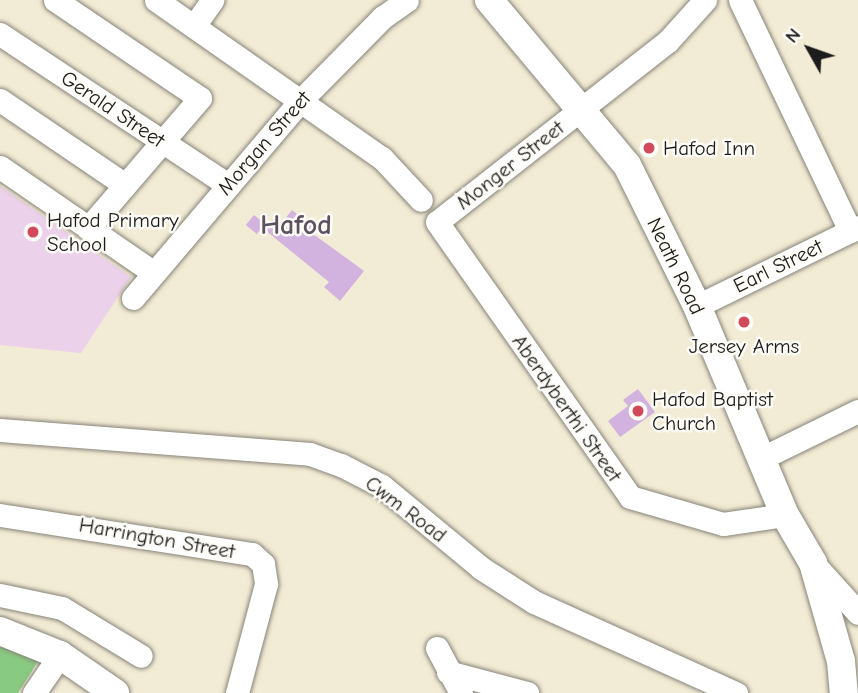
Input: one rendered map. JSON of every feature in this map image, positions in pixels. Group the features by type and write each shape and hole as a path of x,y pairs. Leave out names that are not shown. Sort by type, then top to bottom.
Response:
{"main road":[{"name":"Neath Road","path":"489,0 626,165 697,306 785,515 813,563 838,680"},
{"path":"0,631 60,655 115,693"}],"street":[{"path":"55,0 200,99 88,228"},
{"path":"156,0 302,99 382,158 421,200"},
{"path":"194,26 212,0"},
{"name":"Morgan Street","path":"133,298 376,8 407,0"},
{"name":"Monger Street","path":"437,222 668,41 705,0"},
{"path":"740,0 766,57 854,229"},
{"name":"Gerald Street","path":"0,34 226,184"},
{"path":"0,100 125,185"},
{"path":"0,167 154,273"},
{"name":"Aberdyberthi Street","path":"437,222 630,497 723,524 785,515"},
{"name":"Earl Street","path":"697,306 854,229"},
{"path":"762,458 858,411"},
{"name":"Cwm Road","path":"0,430 310,454 341,465 382,486 481,568 525,597 736,693"},
{"name":"Harrington Street","path":"0,515 252,554 263,564 266,584 237,693"},
{"path":"813,563 853,599"},
{"path":"0,595 62,608 142,656"},
{"path":"436,648 461,693"},
{"path":"34,693 60,655"},
{"path":"448,672 527,693"}],"shaded area":[{"name":"Hafod Primary School","path":"0,186 131,277 81,353 0,345"}],"green space":[{"path":"0,639 40,658 18,693 0,693"}],"building":[{"path":"292,210 313,227 309,231 364,271 340,301 324,287 329,282 265,230 274,218 281,224"},
{"path":"254,215 265,224 257,234 246,225"},
{"name":"Hafod Baptist Church","path":"638,389 655,412 620,437 608,421 628,406 623,400"}],"place":[{"name":"Hafod Inn","path":"649,148"},
{"name":"Hafod Primary School","path":"33,232"},
{"name":"Jersey Arms","path":"744,322"},
{"name":"Hafod Baptist Church","path":"638,411"}],"district":[{"name":"Hafod","path":"296,225"}]}
